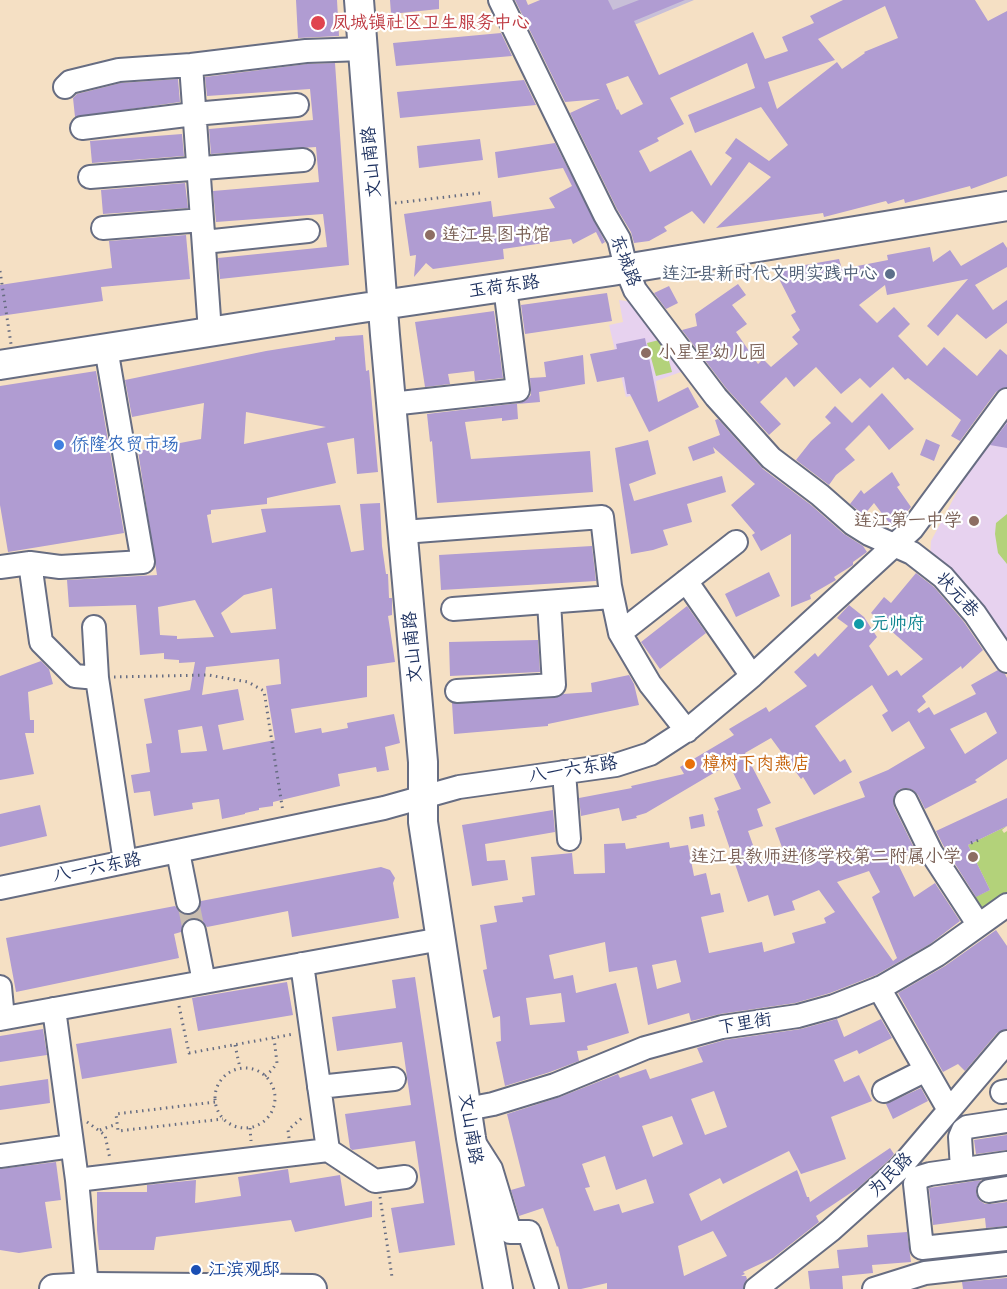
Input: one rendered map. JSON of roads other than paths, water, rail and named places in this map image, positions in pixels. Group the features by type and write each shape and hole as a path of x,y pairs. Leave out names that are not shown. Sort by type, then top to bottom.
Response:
{"main road":[{"name":"文山南路","path":"359,0 391,404 423,762 423,822 471,1138 498,1289"},
{"name":"玉荷东路","path":"7,364 505,287 631,279 1007,206"},
{"path":"54,1289 87,1287 312,1289"}],"street":[{"name":"东城路","path":"500,0 619,239 631,279 716,397 760,448 861,530 893,545"},
{"path":"64,87 70,82 119,70 191,65 306,51 363,49"},
{"path":"191,65 210,332"},
{"path":"82,129 194,114 297,105"},
{"path":"90,177 303,160"},
{"path":"103,228 308,231"},
{"path":"631,279 630,301 651,338"},
{"path":"391,404 518,390 505,287"},
{"path":"0,567 30,563 60,567 143,562 106,348"},
{"name":"八一六东路","path":"0,888 178,852 459,788 616,765 650,754 687,730 752,676 912,529 1007,400"},
{"path":"403,532 602,517 612,597 620,633 650,684 687,730"},
{"path":"912,529 921,559"},
{"path":"620,633 736,542"},
{"name":"状元巷","path":"893,545 921,559 943,577 965,600 1007,661"},
{"path":"30,563 41,642 75,676 97,678"},
{"path":"686,581 752,676"},
{"path":"453,609 612,597"},
{"path":"457,691 554,685 549,602"},
{"path":"94,627 97,678 125,862"},
{"path":"564,772 569,839"},
{"path":"906,801 931,852 978,924"},
{"path":"178,852 188,902"},
{"name":"下里街","path":"467,1110 555,1085 645,1048 722,1027 798,1016 834,1006 879,988 937,954 1007,905"},
{"path":"194,931 204,982"},
{"path":"0,987 2,1018 441,939"},
{"path":"302,964 307,1035 319,1088 328,1150"},
{"path":"879,988 949,1110"},
{"path":"54,1009 77,1180 87,1287"},
{"name":"为民路","path":"756,1289 831,1230 892,1176 1007,1042"},
{"path":"884,1091 926,1070"},
{"path":"319,1088 394,1078"},
{"path":"962,1170 960,1137 963,1130 967,1127 1007,1121"},
{"path":"471,1138 490,1169 510,1232 529,1232 547,1289"},
{"path":"0,1156 72,1146"},
{"path":"77,1180 328,1150 375,1181 405,1177"},
{"path":"1007,1163 930,1174 920,1177 915,1184 922,1248 1007,1239"},
{"path":"972,1242 974,1268"},
{"path":"874,1289 925,1273 1007,1264"}],"tunnel":[{"path":"188,902 194,931"}],"place":[{"name":"凤城镇社区卫生服务中心","path":"318,23"},
{"name":"连江县图书馆","path":"430,235"},
{"name":"连江县新时代文明实践中心","path":"890,274"},
{"name":"小星星幼儿园","path":"646,353"},
{"name":"侨隆农贸市场","path":"59,445"},
{"name":"连江第一中学","path":"974,521"},
{"name":"元帅府","path":"859,624"},
{"name":"樟树下肉燕店","path":"690,764"},
{"name":"连江县教师进修学校第二附属小学","path":"973,857"},
{"name":"江滨观邸","path":"196,1270"}]}
